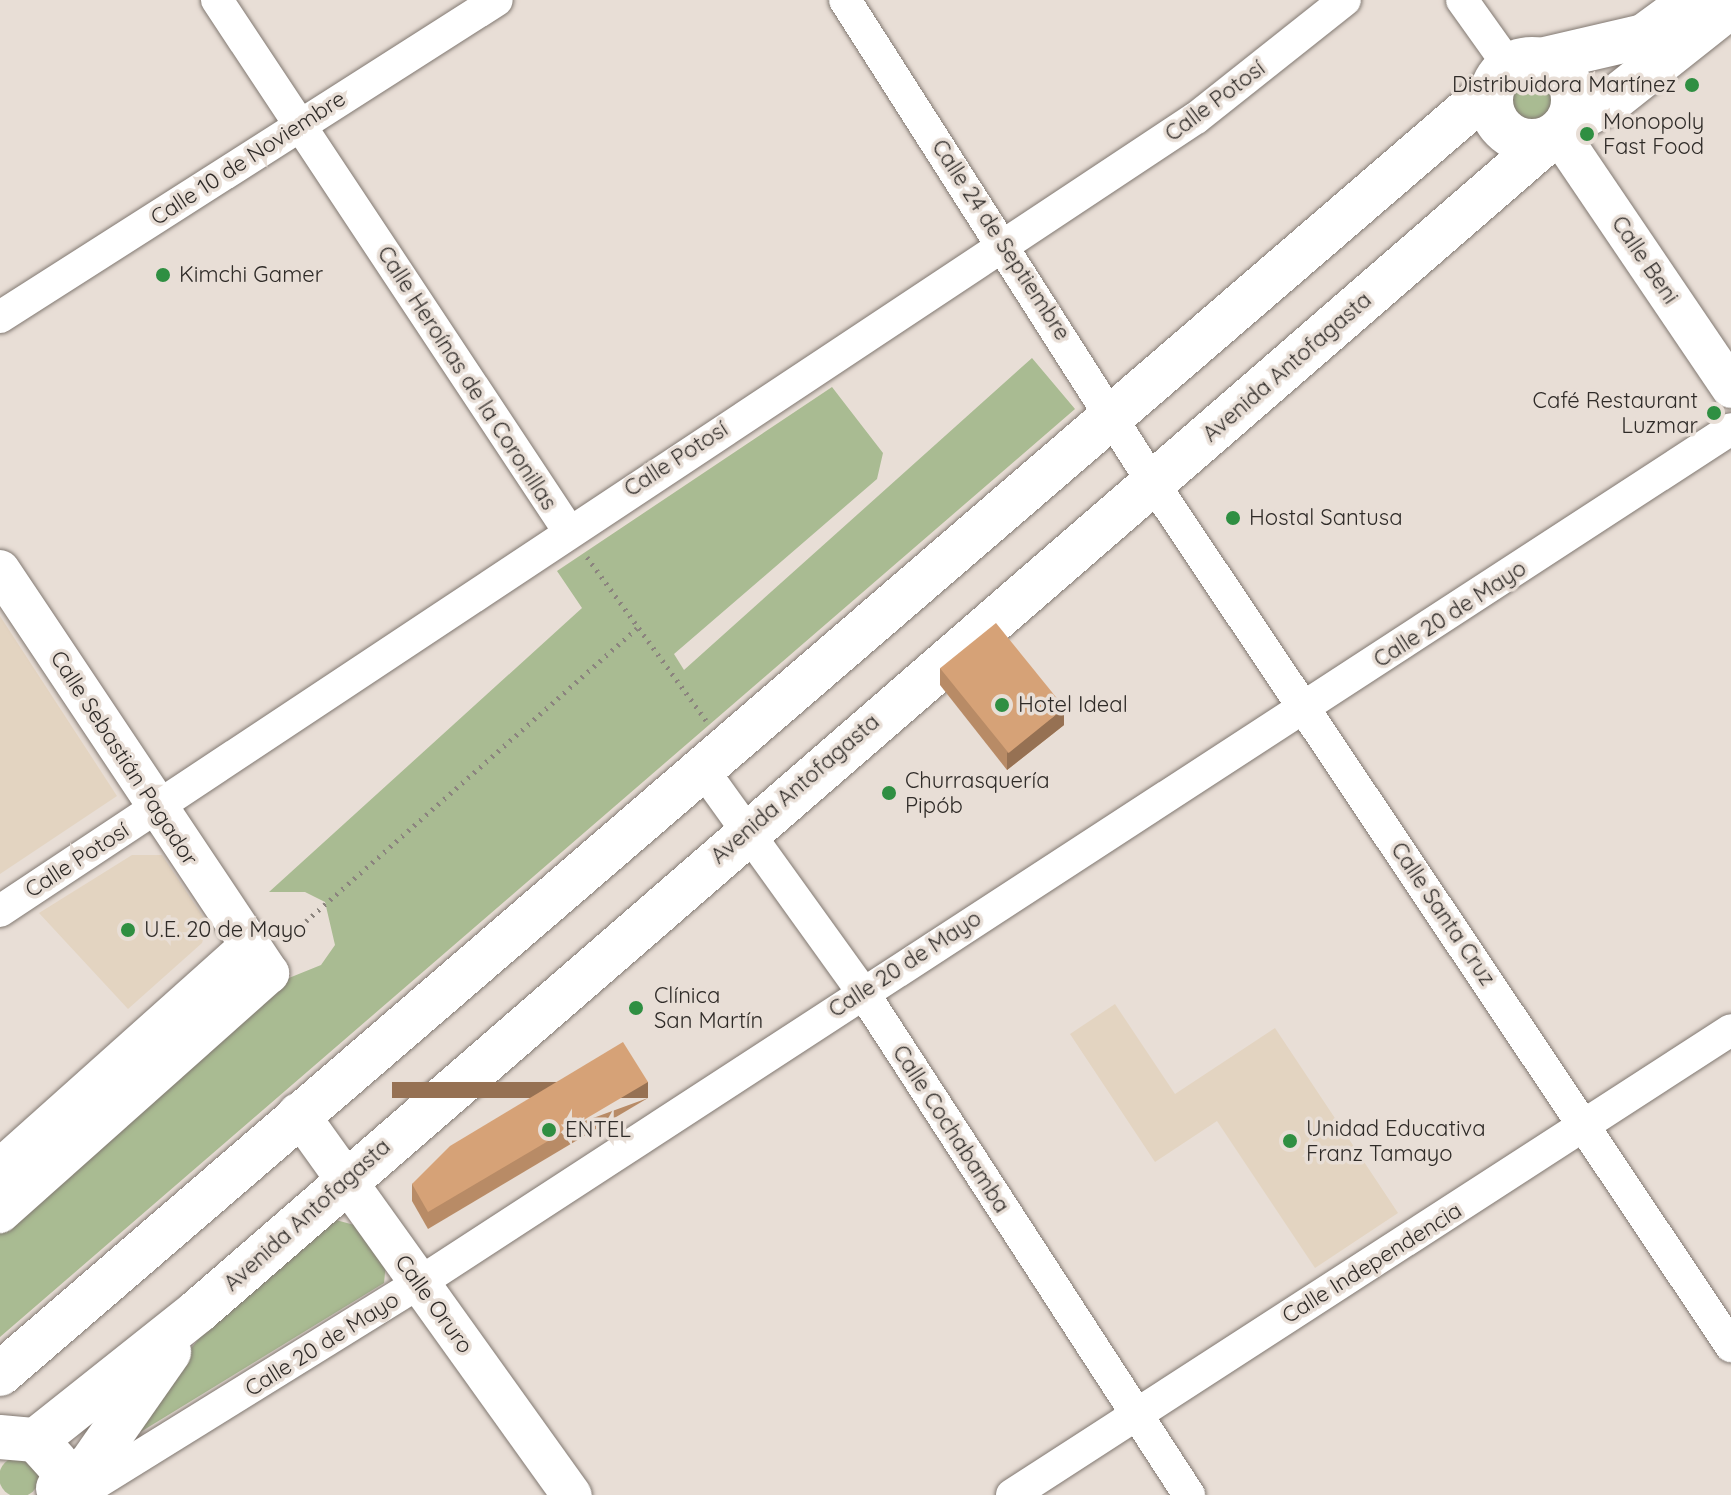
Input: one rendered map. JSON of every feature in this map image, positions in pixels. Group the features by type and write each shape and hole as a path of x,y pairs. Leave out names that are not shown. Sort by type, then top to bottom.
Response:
{"highway":[{"path":"0,1374 298,1113 715,759 1514,71 1644,36 1693,0"},
{"name":"Avenida Antofagasta","path":"18,1439 198,1311 749,828 1558,132 1611,101 1731,6"},
{"path":"1559,70 1572,91 1558,132 1529,141 1506,132 1493,112 1514,71 1559,70"},
{"path":"63,1493 90,1465 198,1311"},
{"path":"18,1439 56,1461 63,1493"}],"main road":[{"name":"Calle Beni","path":"1558,132 1731,388"},
{"name":"Calle Sebastián Pagador","path":"0,570 259,961"},
{"path":"0,1169 259,961"},
{"path":"0,1213 259,961"},
{"name":"Calle Oruro","path":"298,1113 571,1495"}],"street":[{"name":"Calle Heroínas de la Coronillas","path":"217,0 568,530"},
{"name":"Calle 10 de Noviembre","path":"0,317 497,0"},
{"name":"Calle 24 de Septiembre","path":"845,0 1006,243 1153,483"},
{"name":"Calle Potosí","path":"0,911 568,530 1196,118 1345,0"},
{"path":"1462,0 1514,71"},
{"name":"Calle 20 de Mayo","path":"63,1493 419,1283 862,991 1306,708 1731,429"},
{"name":"Calle Santa Cruz","path":"1153,483 1731,1346"},
{"name":"Calle Cochabamba","path":"715,759 749,828 862,991 1189,1495"},
{"name":"Calle Independencia","path":"1012,1495 1731,1030"}],"path":[{"name":"Calle Heroínas de la Coronillas","path":"568,530 637,628 715,759"},
{"path":"259,961 637,628"}],"shaded area":[{"path":"0,616 117,796 0,874"},
{"path":"132,855 162,855 208,924 202,943 128,1009 39,913"},
{"name":"Unidad Educativa Franz Tamayo","path":"1115,1004 1175,1094 1275,1028 1398,1213 1315,1268 1217,1121 1155,1162 1070,1034"}],"green space":[{"path":"1532,71 1552,79 1560,99 1552,119 1532,127 1512,119 1504,99 1512,79"},
{"path":"1032,358 1075,409 0,1337 0,1232 279,982 321,965 335,945 325,902 305,892 269,892 582,608 557,571 832,387 883,453 877,479 674,654 684,670"},
{"path":"336,1220 358,1226 386,1263 384,1283 134,1436 127,1425 222,1311"},
{"path":"19,1457 33,1463 39,1477 33,1491 19,1497 5,1491 -1,1477 5,1463"}],"building":[{"name":"Hotel Ideal","path":"996,623 1065,708 1009,753 940,668"},
{"name":"ENTEL","path":"623,1042 648,1082 428,1212 412,1184 450,1146"}],"place":[{"name":"Distribuidora Martínez","path":"1692,85"},
{"name":"Monopoly Fast Food","path":"1587,134"},
{"name":"Kimchi Gamer","path":"163,275"},
{"name":"Café Restaurant Luzmar","path":"1714,413"},
{"name":"Hostal Santusa","path":"1233,518"},
{"name":"Hotel Ideal","path":"1002,705"},
{"name":"Churrasquería Pipób","path":"889,793"},
{"name":"U.E. 20 de Mayo","path":"128,930"},
{"name":"Clínica San Martín","path":"636,1008"},
{"name":"ENTEL","path":"549,1130"},
{"name":"Unidad Educativa Franz Tamayo","path":"1290,1141"}]}
